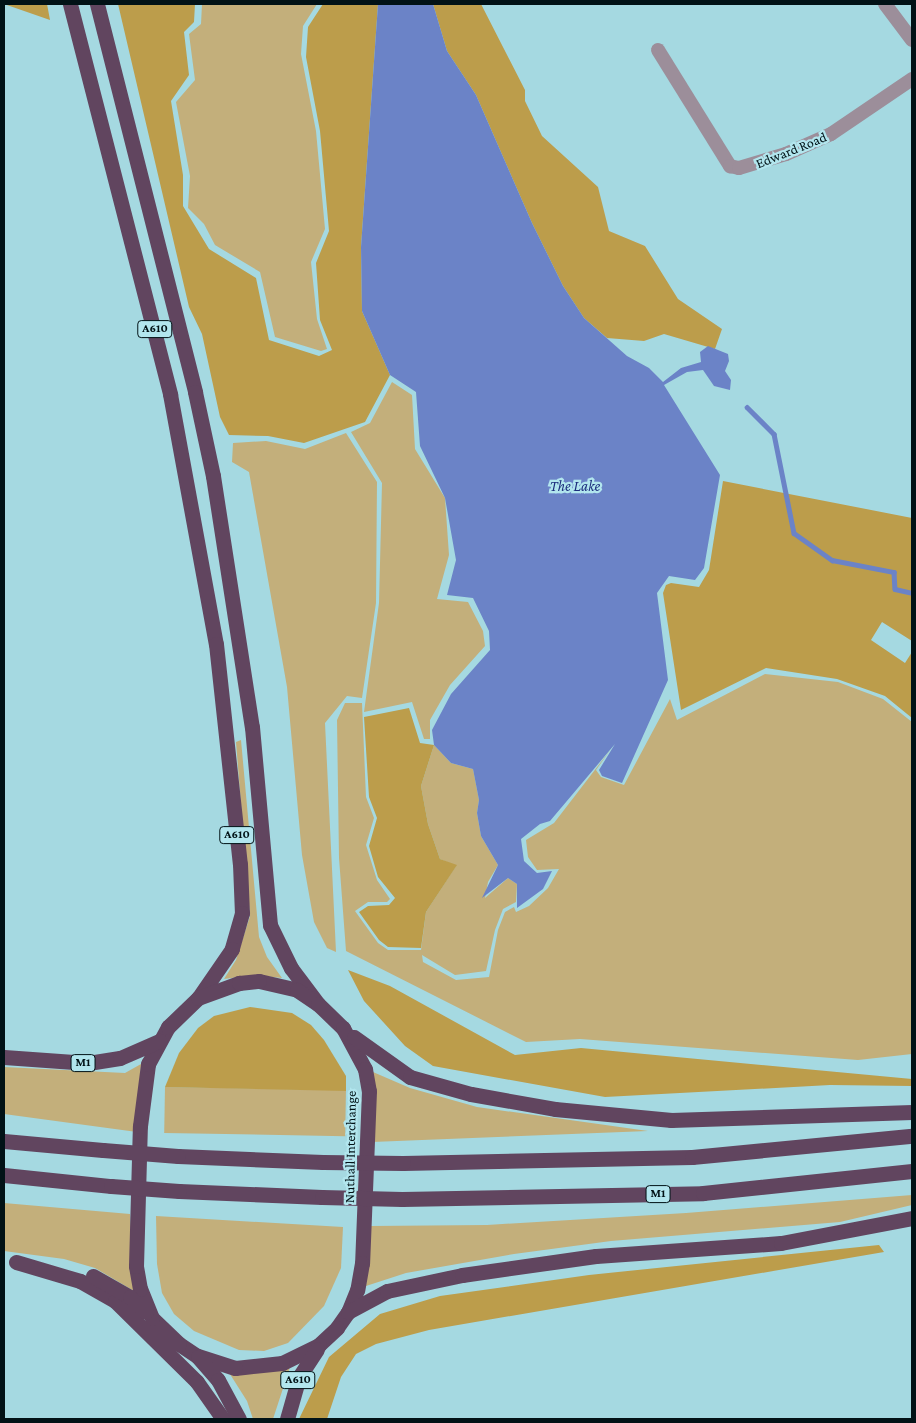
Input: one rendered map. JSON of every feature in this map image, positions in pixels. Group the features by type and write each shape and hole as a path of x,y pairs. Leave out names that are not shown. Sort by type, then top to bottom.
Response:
{"highway":[{"name":"A610","path":"70,4 170,394 216,644 240,864 242,913 232,950 198,998"},
{"name":"A610","path":"97,4 195,392 213,476 250,710 270,925 291,968 318,1004"},
{"name":"Nuthall Interchange","path":"259,981 298,990 318,1004 343,1028 360,1056 369,1091 362,1263 357,1290 348,1312 337,1328 319,1346 282,1363 250,1369 223,1365 197,1356 166,1333 152,1318 140,1289 136,1266 143,1090 148,1064 168,1026 198,998 239,983 259,981"},
{"path":"343,1028 374,1054 410,1077 480,1096 555,1110 671,1120 912,1112"},
{"name":"M1","path":"4,1057 88,1062 120,1058 159,1041"},
{"path":"4,1141 178,1156 403,1163 692,1157 912,1136"},
{"name":"M1","path":"4,1175 179,1191 402,1199 704,1193 912,1171"},
{"path":"348,1312 387,1291 462,1275 596,1256 781,1243 912,1218"},
{"path":"10,1261 63,1267 100,1279 130,1297 152,1318"},
{"path":"10,1261 80,1281 115,1301 196,1382 223,1419"},
{"name":"A610","path":"287,1419 300,1377 319,1346"},
{"path":"197,1356 218,1380 239,1419"}],"street":[{"path":"885,4 912,40"},
{"name":"Edward Road","path":"658,50 730,166 739,168 831,134 912,79"}],"shaded area":[{"path":"4,4 47,4 50,20"},
{"path":"118,4 195,4 194,22 184,32 189,75 171,101 183,175 183,206 209,249 256,278 269,340 319,356 332,350 320,320 316,263 329,231 320,131 306,57 308,27 323,4 378,4 361,247 362,311 390,375 365,422 304,443 268,436 229,435 220,417 202,334 189,307"},
{"path":"202,4 317,4 303,26 301,54 316,131 325,229 311,262 317,319 327,349 321,351 275,337 260,272 215,245 204,224 188,208 190,176 176,102 195,80 189,34 201,24"},
{"path":"433,4 481,4 525,90 525,101 542,136 598,187 609,231 645,246 678,299 722,329 715,349 664,334 644,341 607,338 584,318 563,286 532,223 476,95 447,51"},
{"path":"392,382 412,395 415,449 445,498 449,555 437,599 468,602 483,631 485,646 450,685 430,720 430,739 424,739 412,702 364,712 379,603 382,483 351,432 370,423"},
{"path":"346,433 377,482 376,603 362,698 347,696 325,723 336,952 327,948 314,922 302,855 287,687 249,472 232,462 233,443 266,441 305,449"},
{"path":"723,481 912,518 912,641 882,622 871,640 905,663 912,652 912,718 885,696 837,679 766,668 681,710 663,593 666,585 671,583 699,587 709,570"},
{"path":"765,674 838,682 883,699 912,722 912,1054 858,1060 580,1039 526,1042 346,951 339,858 337,720 345,703 362,703 366,797 374,818 366,845 377,880 390,899 387,902 368,902 355,911 378,943 388,950 421,950 426,912 456,866 440,859 428,824 421,786 434,745 451,763 473,769 479,800 477,813 481,836 498,865 488,882 485,898 508,878 517,884 516,902 503,909 495,930 486,971 455,975 422,955 423,962 456,980 489,977 498,930 505,912 514,907 516,912 529,906 548,888 559,869 537,870 528,857 526,840 554,823 611,749 596,770 601,777 624,785 670,699 677,720"},
{"path":"409,708 420,743 434,745 421,786 428,824 440,859 457,865 426,912 421,948 388,947 379,940 359,912 368,906 389,905 395,898 378,877 369,846 377,818 369,797 364,717"},
{"path":"241,740 259,937 267,957 282,978 253,975 224,979 236,960 250,916 236,742"},
{"path":"348,970 390,986 515,1055 581,1048 912,1079 912,1086 830,1085 605,1097 433,1066 405,1046 364,1001"},
{"path":"250,1007 292,1013 311,1025 324,1040 346,1076 346,1091 165,1087 179,1053 198,1028 214,1016"},
{"path":"141,1064 137,1132 4,1114 4,1067 125,1073"},
{"path":"373,1072 410,1088 477,1107 648,1131 372,1142"},
{"path":"165,1087 346,1090 345,1136 164,1133"},
{"path":"912,1195 912,1205 840,1222 611,1241 514,1254 406,1273 366,1286 371,1226 487,1225 686,1213"},
{"path":"4,1203 130,1214 134,1291 95,1268 64,1259 4,1251"},
{"path":"156,1216 343,1227 341,1268 324,1306 288,1343 264,1351 239,1350 194,1331 174,1314 162,1293 157,1264"},
{"path":"879,1245 884,1252 429,1330 376,1344 356,1354 341,1377 327,1419 299,1419 329,1357 380,1314 440,1296 589,1275"},
{"path":"290,1367 273,1419 253,1419 247,1401 228,1371 251,1374"}],"water":[{"name":"The Lake","path":"378,4 433,4 447,51 476,95 532,223 563,286 584,318 627,356 649,368 663,382 681,368 701,362 700,352 708,346 728,354 729,361 725,371 731,380 730,390 714,386 703,370 687,372 664,385 720,475 704,568 695,580 669,576 657,593 668,680 622,783 602,776 599,770 615,744 550,821 540,824 521,839 524,861 537,873 552,871 543,889 517,908 517,884 508,878 482,898 498,865 481,836 477,813 479,800 473,769 451,763 434,745 432,730 451,694 490,650 489,631 473,598 447,595 456,560 445,498 420,446 416,392 390,375 362,311 361,247"}],"waterway":[{"path":"747,407 774,434 794,533 832,560 894,572 895,589 912,593"}]}
